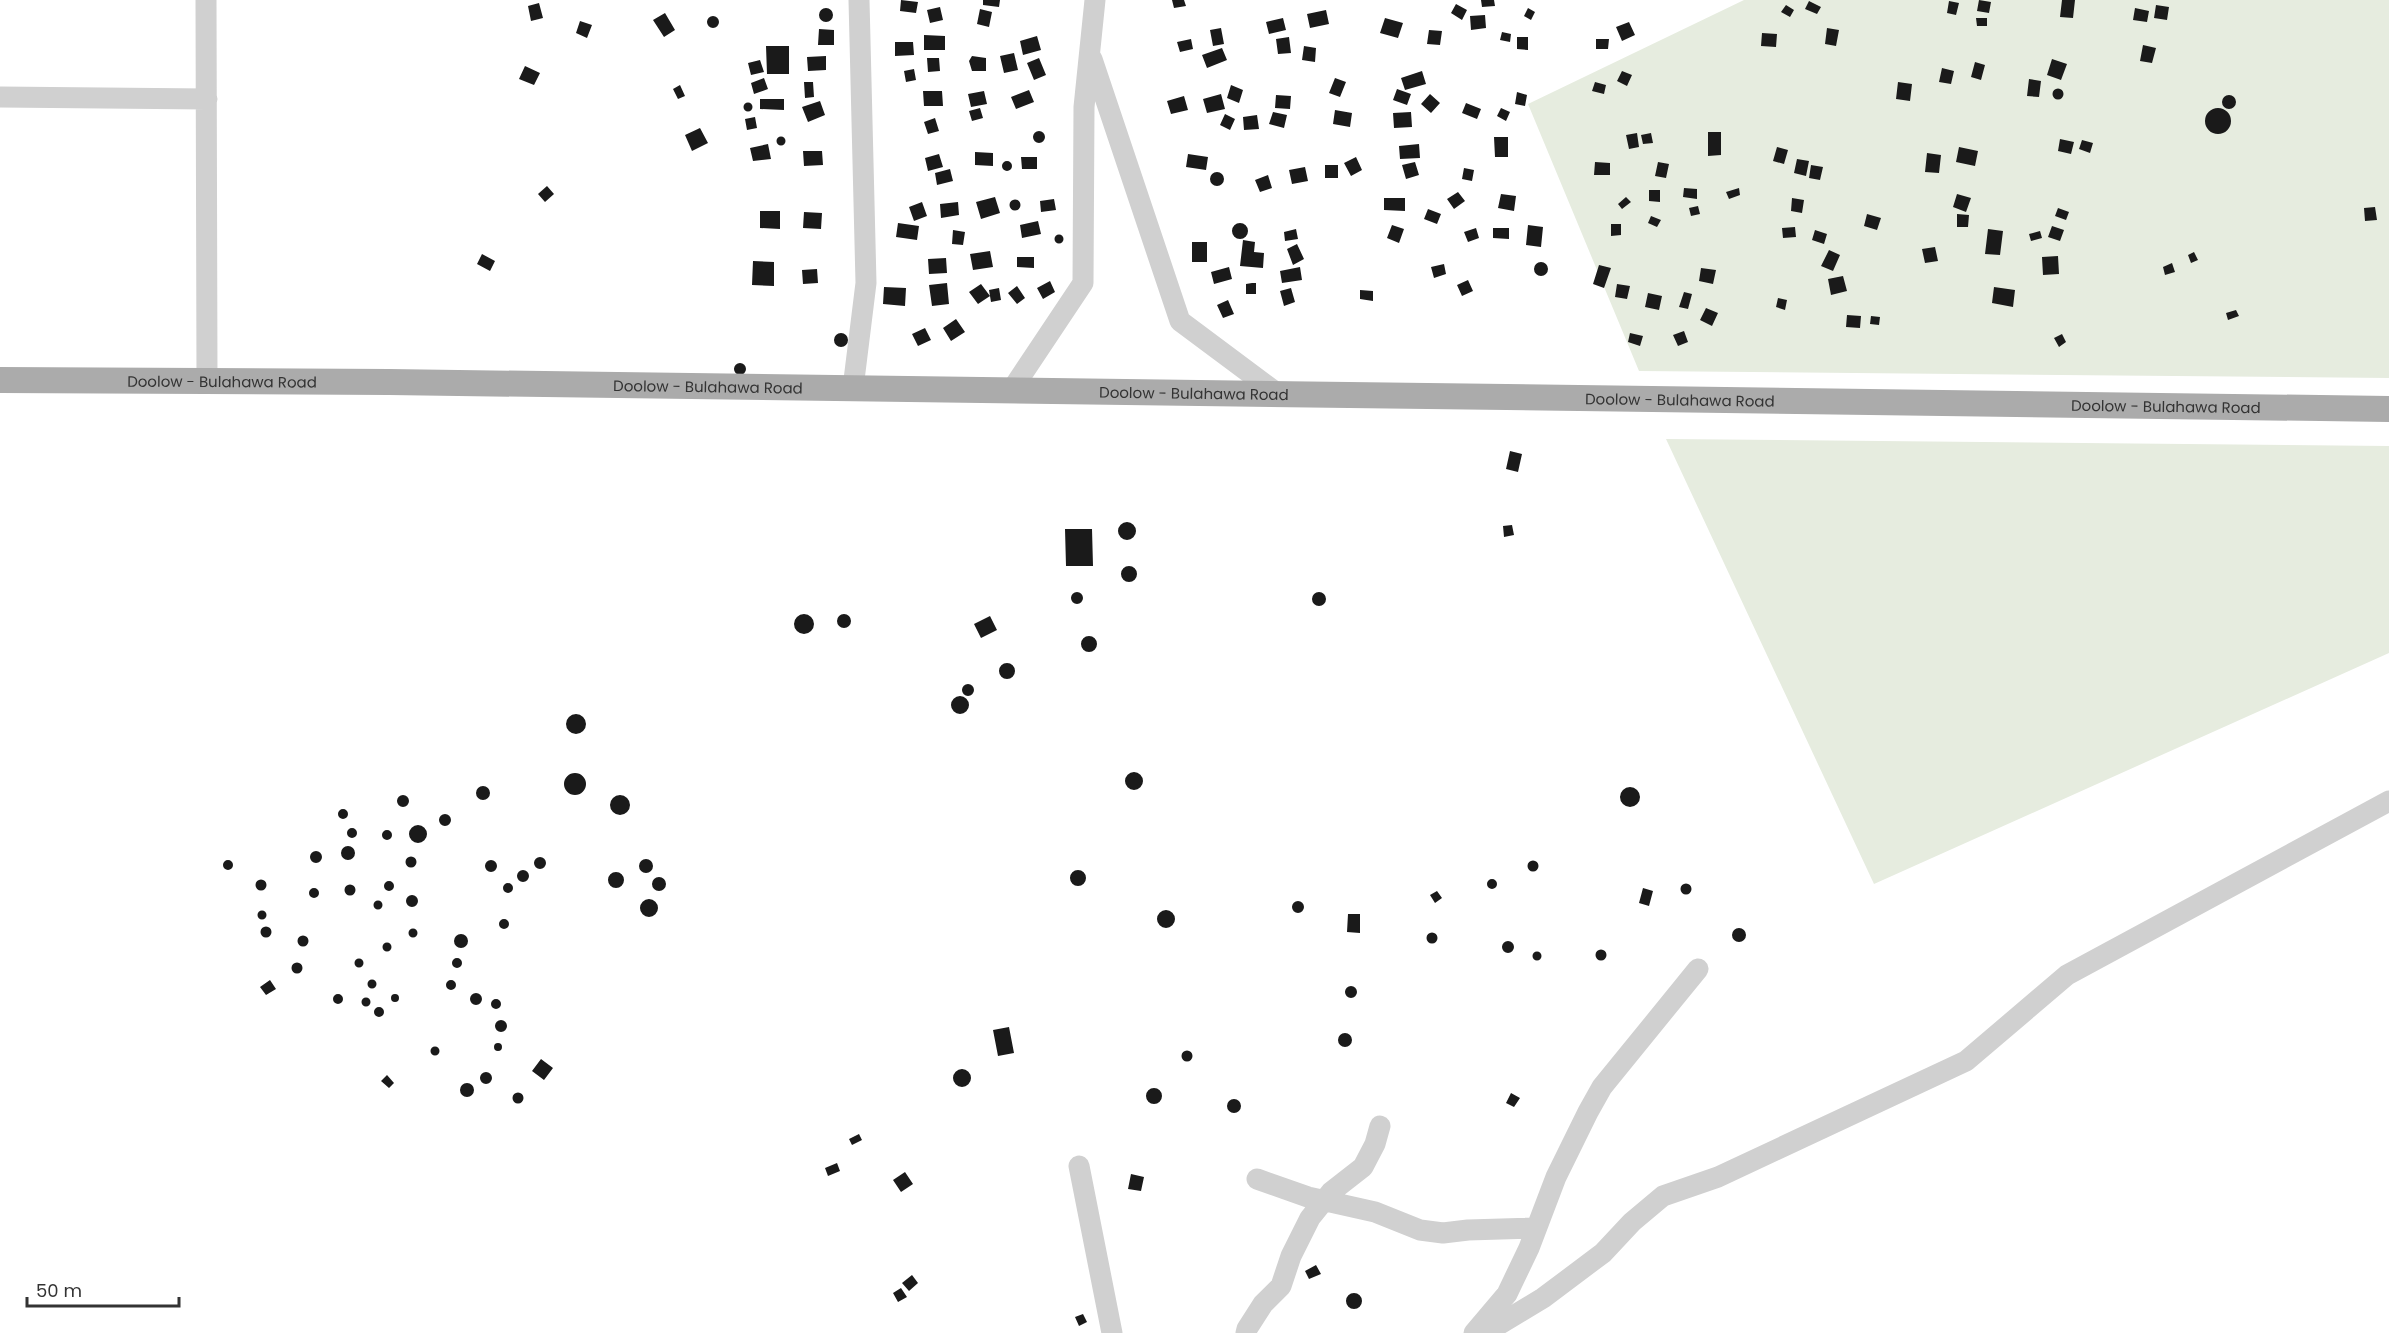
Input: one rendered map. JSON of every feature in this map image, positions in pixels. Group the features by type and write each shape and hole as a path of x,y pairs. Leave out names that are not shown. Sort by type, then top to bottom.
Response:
{"main road":[{"name":"Doolow - Bulahawa Road","path":"0,380 854,388 2389,409"}],"street":[{"path":"206,0 207,381"},
{"path":"854,388 866,283 859,0"},
{"path":"1011,391 1083,283 1084,107 1095,0"},
{"path":"1089,51 1180,321 1278,394"},
{"path":"0,97 207,99"},
{"path":"1485,1333 1543,1298 1603,1253 1632,1222 1663,1196 1718,1178 1966,1061 2067,975 2389,801"},
{"path":"1474,1333 1507,1294 1556,1177 1602,1087 1698,969"},
{"path":"1246,1333 1246,1329 1263,1304 1281,1286 1291,1256 1310,1218 1331,1192 1363,1167 1375,1144 1380,1126"},
{"path":"1079,1166 1112,1333"},
{"path":"1257,1179 1325,1201 1375,1212 1420,1230 1443,1233 1536,1228"}],"shaded area":[{"path":"1744,0 2389,0 2389,378 1639,371 1528,104"},
{"path":"1666,439 2389,446 2389,653 1874,884"}],"building":[{"path":"901,0 918,2 916,13 900,11"},
{"path":"983,0 1000,0 999,7 983,5"},
{"path":"1172,0 1184,0 1186,6 1174,8"},
{"path":"1481,0 1494,0 1495,6 1482,7"},
{"path":"1979,0 1991,2 1989,13 1977,11"},
{"path":"2062,0 2075,0 2073,18 2060,17"},
{"path":"1809,1 1821,7 1817,14 1805,9"},
{"path":"1949,1 1959,3 1956,15 1947,13"},
{"path":"539,3 543,18 531,21 528,6"},
{"path":"1456,4 1467,10 1462,20 1451,13"},
{"path":"1786,5 1794,10 1790,17 1781,12"},
{"path":"2156,5 2169,7 2167,20 2154,18"},
{"path":"940,7 943,20 930,23 927,10"},
{"path":"826,8 831,10 833,15 831,20 826,22 821,20 819,15 821,10"},
{"path":"1528,8 1535,12 1531,20 1524,16"},
{"path":"2135,8 2149,11 2147,22 2133,20"},
{"path":"980,9 992,12 989,27 977,24"},
{"path":"1326,10 1329,24 1310,28 1307,14"},
{"path":"665,13 675,30 664,37 653,20"},
{"path":"1485,15 1486,28 1471,30 1470,16"},
{"path":"715,16 719,22 715,28 711,28 707,20"},
{"path":"1283,18 1286,30 1269,34 1266,22"},
{"path":"1385,18 1403,23 1398,38 1380,33"},
{"path":"1976,18 1987,18 1987,26 1977,26"},
{"path":"580,21 592,25 587,38 576,33"},
{"path":"1629,22 1635,35 1622,41 1616,27"},
{"path":"1221,28 1224,44 1213,46 1210,30"},
{"path":"1827,28 1839,30 1836,46 1825,44"},
{"path":"819,29 834,30 834,45 818,45"},
{"path":"1429,30 1442,31 1440,45 1427,44"},
{"path":"1502,32 1511,34 1510,42 1500,40"},
{"path":"1762,33 1777,34 1776,47 1761,46"},
{"path":"924,35 945,36 945,50 924,50"},
{"path":"1037,36 1041,50 1023,55 1020,41"},
{"path":"1289,37 1291,53 1278,54 1276,39"},
{"path":"1517,37 1528,37 1528,50 1517,49"},
{"path":"1191,39 1193,49 1180,52 1177,42"},
{"path":"1596,39 1609,39 1608,49 1596,49"},
{"path":"895,42 913,42 914,55 895,56"},
{"path":"2143,45 2156,48 2152,63 2140,61"},
{"path":"766,46 789,46 789,74 767,74"},
{"path":"1304,46 1316,48 1315,62 1302,60"},
{"path":"1222,48 1227,60 1207,68 1202,55"},
{"path":"1014,53 1018,70 1004,73 1000,56"},
{"path":"826,56 826,70 808,71 807,57"},
{"path":"972,56 986,58 986,71 972,71 969,61"},
{"path":"927,58 939,58 940,71 928,72"},
{"path":"1039,58 1046,75 1034,80 1027,63"},
{"path":"2052,59 2067,64 2061,80 2047,75"},
{"path":"760,60 764,72 751,75 748,63"},
{"path":"1975,62 1985,65 1981,80 1971,77"},
{"path":"525,66 540,73 534,85 519,79"},
{"path":"1942,68 1954,71 1951,84 1939,82"},
{"path":"914,69 916,80 906,82 904,71"},
{"path":"1422,71 1426,84 1405,90 1401,78"},
{"path":"1622,71 1632,75 1627,86 1617,81"},
{"path":"764,78 768,89 754,94 751,83"},
{"path":"1335,78 1346,82 1340,97 1329,93"},
{"path":"2029,79 2041,81 2039,97 2027,96"},
{"path":"804,82 813,82 814,97 805,98"},
{"path":"1595,82 1606,85 1604,94 1592,91"},
{"path":"1898,82 1912,84 1910,101 1896,99"},
{"path":"680,85 685,96 678,99 673,89"},
{"path":"1231,85 1243,90 1239,103 1227,98"},
{"path":"2058,88 2064,94 2058,100 2052,94"},
{"path":"1397,89 1411,94 1407,105 1393,100"},
{"path":"1029,90 1034,102 1016,109 1011,97"},
{"path":"923,91 942,91 943,106 924,106"},
{"path":"984,91 987,104 971,107 968,94"},
{"path":"1517,92 1527,95 1525,106 1515,104"},
{"path":"1221,94 1225,109 1207,113 1203,99"},
{"path":"1430,94 1440,103 1431,113 1421,104"},
{"path":"1276,95 1291,96 1290,109 1275,108"},
{"path":"2229,95 2234,97 2236,102 2234,107 2229,109 2224,107 2222,102 2224,97"},
{"path":"1184,96 1188,110 1171,114 1167,101"},
{"path":"760,99 784,99 784,110 760,109"},
{"path":"820,101 825,115 808,122 802,107"},
{"path":"748,102 753,107 748,112 743,107"},
{"path":"1466,103 1481,109 1477,119 1462,113"},
{"path":"980,108 983,118 972,121 969,111"},
{"path":"1501,108 1510,112 1506,121 1497,116"},
{"path":"2218,108 2227,112 2231,121 2227,130 2218,134 2209,130 2205,121 2209,112"},
{"path":"1335,110 1352,113 1350,127 1333,124"},
{"path":"1273,112 1287,115 1284,128 1269,124"},
{"path":"1411,112 1412,127 1394,128 1393,113"},
{"path":"1225,114 1235,119 1230,130 1220,125"},
{"path":"1257,115 1259,129 1244,130 1243,117"},
{"path":"755,117 757,128 747,130 745,119"},
{"path":"935,118 939,131 928,134 924,122"},
{"path":"700,128 708,143 692,151 685,135"},
{"path":"1041,131 1045,137 1041,143 1037,143 1033,135"},
{"path":"1708,132 1721,132 1721,155 1708,156"},
{"path":"1637,133 1639,147 1629,149 1626,135"},
{"path":"1651,133 1653,143 1643,144 1641,135"},
{"path":"781,137 785,141 781,145 777,141"},
{"path":"1494,137 1508,137 1508,157 1495,157"},
{"path":"2060,139 2074,142 2071,154 2058,151"},
{"path":"2082,140 2093,143 2090,153 2079,149"},
{"path":"768,144 771,159 753,161 750,148"},
{"path":"1419,144 1420,158 1400,159 1399,146"},
{"path":"1777,147 1788,150 1784,164 1773,161"},
{"path":"1959,147 1978,151 1975,166 1956,162"},
{"path":"803,151 822,151 823,165 804,166"},
{"path":"975,152 993,153 993,166 975,165"},
{"path":"1927,153 1941,155 1939,173 1925,172"},
{"path":"939,154 943,167 928,171 925,158"},
{"path":"1188,154 1208,157 1206,170 1186,167"},
{"path":"1021,157 1037,157 1037,169 1022,169"},
{"path":"1356,157 1362,170 1351,176 1344,163"},
{"path":"1797,159 1809,161 1806,176 1794,173"},
{"path":"1007,161 1012,166 1007,171 1002,166"},
{"path":"1415,162 1419,175 1406,179 1402,165"},
{"path":"1595,162 1610,163 1610,175 1594,175"},
{"path":"1658,162 1669,164 1666,178 1655,176"},
{"path":"1325,165 1338,165 1338,178 1325,178"},
{"path":"1811,165 1823,167 1820,180 1809,178"},
{"path":"1305,167 1308,181 1292,184 1289,170"},
{"path":"1464,168 1474,170 1472,181 1462,179"},
{"path":"950,169 953,181 937,185 935,173"},
{"path":"1217,172 1222,174 1224,179 1222,184 1217,186 1212,184 1210,179 1212,174"},
{"path":"1268,175 1272,188 1260,192 1255,180"},
{"path":"547,186 554,194 545,202 538,194"},
{"path":"1684,188 1697,189 1697,199 1683,197"},
{"path":"1739,188 1740,195 1729,199 1726,192"},
{"path":"1649,190 1660,190 1660,202 1649,201"},
{"path":"1458,192 1465,201 1454,209 1447,199"},
{"path":"1501,194 1516,196 1514,211 1498,208"},
{"path":"1957,194 1971,198 1966,212 1953,207"},
{"path":"995,197 1000,213 981,219 976,202"},
{"path":"1626,197 1631,202 1622,209 1618,204"},
{"path":"1384,198 1405,198 1405,211 1384,210"},
{"path":"1792,198 1804,200 1802,213 1791,211"},
{"path":"1054,199 1056,210 1041,212 1040,201"},
{"path":"1015,200 1019,201 1019,209 1015,210 1011,209 1010,205 1011,201"},
{"path":"922,202 927,216 914,221 909,207"},
{"path":"958,202 959,215 941,218 940,204"},
{"path":"1698,206 1700,214 1691,216 1689,208"},
{"path":"2375,207 2377,220 2365,221 2364,208"},
{"path":"2058,208 2069,212 2066,220 2055,216"},
{"path":"1428,209 1441,214 1437,224 1424,219"},
{"path":"760,211 780,211 780,229 760,228"},
{"path":"804,212 822,213 821,229 803,228"},
{"path":"1867,214 1881,218 1877,230 1864,226"},
{"path":"1957,214 1969,215 1968,227 1957,227"},
{"path":"1651,216 1661,220 1657,227 1648,223"},
{"path":"1038,221 1041,234 1022,238 1020,225"},
{"path":"898,223 919,226 917,240 896,237"},
{"path":"1237,223 1243,223 1248,231 1246,237 1237,239 1232,234 1232,228"},
{"path":"1611,224 1621,224 1621,235 1611,236"},
{"path":"1392,225 1404,229 1399,243 1387,238"},
{"path":"1528,225 1543,227 1541,247 1526,245"},
{"path":"2052,226 2064,230 2060,241 2048,237"},
{"path":"1795,227 1796,237 1783,238 1782,228"},
{"path":"1476,228 1479,238 1468,242 1464,232"},
{"path":"1493,228 1509,228 1509,239 1493,238"},
{"path":"1296,229 1298,239 1285,241 1284,232"},
{"path":"1988,229 2003,231 2000,255 1985,254"},
{"path":"953,230 965,232 963,245 952,244"},
{"path":"1815,230 1827,234 1824,244 1812,240"},
{"path":"2040,231 2042,238 2031,241 2029,234"},
{"path":"1059,235 1063,239 1059,243 1055,239"},
{"path":"1243,240 1255,242 1254,252 1264,253 1263,268 1240,266"},
{"path":"1192,242 1207,242 1207,262 1192,262"},
{"path":"1297,244 1304,259 1293,265 1287,249"},
{"path":"1935,247 1938,261 1925,263 1922,249"},
{"path":"1829,250 1840,255 1833,271 1821,266"},
{"path":"990,251 993,267 973,270 970,254"},
{"path":"2194,252 2198,260 2191,263 2188,255"},
{"path":"482,254 495,261 490,271 477,264"},
{"path":"2058,256 2059,274 2043,275 2042,257"},
{"path":"1017,257 1034,257 1034,268 1017,267"},
{"path":"946,258 947,273 929,274 928,259"},
{"path":"753,261 774,262 774,286 752,285"},
{"path":"1541,262 1546,264 1548,269 1546,274 1541,276 1536,274 1534,269 1536,264"},
{"path":"2172,263 2175,272 2165,275 2163,267"},
{"path":"1444,264 1446,274 1434,278 1431,267"},
{"path":"1599,265 1611,268 1604,288 1593,284"},
{"path":"1229,267 1232,279 1214,284 1211,272"},
{"path":"1300,267 1302,280 1282,283 1280,271"},
{"path":"1701,268 1716,270 1713,284 1699,281"},
{"path":"817,269 818,283 803,284 802,270"},
{"path":"1843,276 1847,291 1831,295 1828,279"},
{"path":"1468,280 1473,291 1462,296 1457,285"},
{"path":"1050,281 1055,292 1043,299 1037,288"},
{"path":"947,283 949,304 932,306 929,285"},
{"path":"1256,283 1256,294 1246,294 1246,284"},
{"path":"981,284 990,296 978,304 969,292"},
{"path":"1617,284 1630,286 1627,299 1615,297"},
{"path":"1017,286 1025,298 1017,304 1008,293"},
{"path":"884,287 906,288 905,306 883,304"},
{"path":"1994,287 2015,290 2013,307 1992,303"},
{"path":"999,288 1001,300 991,302 989,290"},
{"path":"1291,288 1295,302 1284,306 1280,291"},
{"path":"1360,290 1373,291 1373,301 1360,299"},
{"path":"1684,292 1692,294 1688,309 1679,307"},
{"path":"1648,293 1662,296 1659,310 1645,307"},
{"path":"1778,298 1787,300 1785,310 1776,307"},
{"path":"1228,300 1234,314 1223,318 1217,305"},
{"path":"1706,308 1718,313 1712,326 1700,320"},
{"path":"2236,310 2239,316 2228,320 2226,313"},
{"path":"1847,315 1861,316 1860,328 1846,327"},
{"path":"1871,316 1880,317 1879,325 1870,324"},
{"path":"956,319 965,332 951,341 943,328"},
{"path":"925,328 931,340 918,346 912,334"},
{"path":"1684,331 1688,342 1678,346 1673,335"},
{"path":"841,333 846,335 848,340 846,345 841,347 836,345 834,340 836,335"},
{"path":"1630,333 1643,336 1640,346 1628,342"},
{"path":"2062,334 2066,342 2059,347 2054,338"},
{"path":"742,363 746,369 742,375 738,375 734,367"},
{"path":"1510,451 1522,454 1518,472 1506,469"},
{"path":"1123,522 1131,522 1136,527 1134,538 1123,540 1118,535 1118,527"},
{"path":"1512,525 1514,535 1504,537 1503,526"},
{"path":"1065,529 1092,529 1093,566 1066,566"},
{"path":"1126,566 1132,566 1137,574 1135,580 1126,582 1121,577 1121,571"},
{"path":"1079,592 1083,598 1079,604 1075,604 1071,596"},
{"path":"1316,592 1322,592 1326,599 1322,606 1316,606 1312,602 1312,596"},
{"path":"804,614 811,617 814,624 811,631 804,634 797,631 794,624 797,617"},
{"path":"844,614 849,616 851,621 849,626 844,628 839,626 837,621 839,616"},
{"path":"990,616 997,630 981,638 974,624"},
{"path":"1089,636 1095,638 1097,644 1095,650 1089,652 1083,650 1081,644 1083,638"},
{"path":"1004,663 1010,663 1015,671 1013,677 1004,679 999,674 999,668"},
{"path":"970,684 974,690 970,696 966,696 962,688"},
{"path":"960,696 966,699 969,705 966,711 960,714 954,711 951,705 954,699"},
{"path":"576,714 583,717 586,724 583,731 576,734 569,731 566,724 569,717"},
{"path":"1134,772 1140,775 1143,781 1140,787 1134,790 1128,787 1125,781 1128,775"},
{"path":"575,773 583,776 586,784 583,792 575,795 567,792 564,784 567,776"},
{"path":"480,786 486,786 490,793 486,800 480,800 476,796 476,790"},
{"path":"1630,787 1637,790 1640,797 1637,804 1630,807 1623,804 1620,797 1623,790"},
{"path":"403,795 409,801 403,807 397,801"},
{"path":"620,795 627,798 630,805 627,812 620,815 613,812 610,805 613,798"},
{"path":"343,809 348,814 343,819 338,814"},
{"path":"447,814 451,820 447,826 443,826 439,818"},
{"path":"418,825 424,828 427,834 424,840 418,843 412,840 409,834 412,828"},
{"path":"352,828 357,833 352,838 347,833"},
{"path":"387,830 391,831 391,839 387,840 383,839 382,835 383,831"},
{"path":"348,846 353,848 355,853 353,858 348,860 343,858 341,853 343,848"},
{"path":"316,851 322,857 316,863 310,857"},
{"path":"411,856 417,862 411,868 405,862"},
{"path":"542,857 545,858 545,868 538,869 535,868 534,861 535,858"},
{"path":"643,859 649,859 653,866 649,873 643,873 639,869 639,863"},
{"path":"228,860 232,861 232,869 228,870 224,869 223,865 224,861"},
{"path":"493,860 497,866 493,872 489,872 485,864"},
{"path":"1533,860 1539,866 1533,872 1527,866"},
{"path":"523,870 529,876 523,882 517,876"},
{"path":"1078,870 1084,872 1086,878 1084,884 1078,886 1072,884 1070,878 1072,872"},
{"path":"613,872 619,872 624,880 622,886 613,888 608,883 608,877"},
{"path":"659,877 664,879 666,884 664,889 659,891 654,889 652,884 654,879"},
{"path":"1492,879 1497,884 1492,889 1487,884"},
{"path":"261,880 265,881 265,889 261,890 257,889 256,885 257,881"},
{"path":"389,881 393,882 393,890 389,891 385,890 384,886 385,882"},
{"path":"508,883 512,884 512,892 508,893 504,892 503,888 504,884"},
{"path":"1686,884 1690,885 1690,893 1686,894 1682,893 1681,889 1682,885"},
{"path":"350,885 354,886 354,894 350,895 346,894 345,890 346,886"},
{"path":"314,888 319,893 314,898 309,893"},
{"path":"1643,888 1653,891 1649,906 1639,903"},
{"path":"1437,891 1442,898 1435,903 1430,895"},
{"path":"414,895 418,901 414,907 410,907 406,899"},
{"path":"649,899 655,902 658,908 655,914 649,917 643,914 640,908 643,902"},
{"path":"378,900 383,905 378,910 373,905"},
{"path":"1300,901 1303,902 1303,912 1296,913 1293,912 1292,905 1293,902"},
{"path":"262,910 267,915 262,920 257,915"},
{"path":"1166,910 1172,913 1175,919 1172,925 1166,928 1160,925 1157,919 1160,913"},
{"path":"1348,914 1360,914 1360,933 1347,932"},
{"path":"504,919 508,920 508,928 504,929 500,928 499,924 500,920"},
{"path":"266,926 272,932 266,938 260,932"},
{"path":"1739,928 1744,930 1746,935 1744,940 1739,942 1734,940 1732,935 1734,930"},
{"path":"413,929 417,933 413,937 409,933"},
{"path":"1432,932 1438,938 1432,944 1426,938"},
{"path":"461,934 466,936 468,941 466,946 461,948 456,946 454,941 456,936"},
{"path":"303,936 307,937 307,945 303,946 299,945 298,941 299,937"},
{"path":"1510,941 1514,947 1510,953 1506,953 1502,945"},
{"path":"387,942 392,947 387,952 382,947"},
{"path":"1601,950 1605,951 1605,959 1601,960 1597,959 1596,955 1597,951"},
{"path":"1537,951 1542,956 1537,961 1532,956"},
{"path":"359,958 364,963 359,968 354,963"},
{"path":"457,958 461,959 461,967 457,968 453,967 452,963 453,959"},
{"path":"297,962 303,968 297,974 291,968"},
{"path":"270,980 276,989 266,995 260,987"},
{"path":"372,980 376,984 372,988 368,984"},
{"path":"451,980 456,985 451,990 446,985"},
{"path":"1353,986 1357,992 1353,998 1349,998 1345,990"},
{"path":"478,993 482,999 478,1005 474,1005 470,997"},
{"path":"338,994 342,995 342,1003 338,1004 334,1003 333,999 334,995"},
{"path":"395,994 399,998 395,1002 391,998"},
{"path":"366,998 370,1002 366,1006 362,1002"},
{"path":"496,999 500,1000 500,1008 496,1009 492,1008 491,1004 492,1000"},
{"path":"379,1007 384,1012 379,1017 374,1012"},
{"path":"503,1020 506,1021 506,1031 499,1032 496,1031 495,1024 496,1021"},
{"path":"1009,1027 1014,1053 998,1056 993,1030"},
{"path":"1342,1033 1348,1033 1352,1040 1348,1047 1342,1047 1338,1043 1338,1037"},
{"path":"498,1043 502,1047 498,1051 494,1047"},
{"path":"435,1046 440,1051 435,1056 430,1051"},
{"path":"1187,1051 1191,1052 1191,1060 1187,1061 1183,1060 1182,1056 1183,1052"},
{"path":"541,1059 553,1068 544,1080 532,1071"},
{"path":"962,1069 968,1072 971,1078 968,1084 962,1087 956,1084 953,1078 956,1072"},
{"path":"488,1072 492,1078 488,1084 484,1084 480,1076"},
{"path":"387,1075 394,1083 389,1088 381,1081"},
{"path":"467,1083 472,1085 474,1090 472,1095 467,1097 462,1095 460,1090 462,1085"},
{"path":"1151,1088 1157,1088 1162,1096 1160,1102 1151,1104 1146,1099 1146,1093"},
{"path":"518,1092 524,1098 518,1104 512,1098"},
{"path":"1511,1093 1520,1098 1514,1107 1506,1103"},
{"path":"1234,1099 1239,1101 1241,1106 1239,1111 1234,1113 1229,1111 1227,1106 1229,1101"},
{"path":"859,1134 862,1140 852,1145 849,1139"},
{"path":"837,1163 840,1171 828,1176 825,1168"},
{"path":"905,1172 913,1184 901,1192 893,1180"},
{"path":"1131,1174 1144,1177 1141,1191 1128,1189"},
{"path":"1316,1265 1321,1274 1309,1279 1305,1271"},
{"path":"912,1275 918,1283 909,1291 902,1283"},
{"path":"901,1288 907,1297 898,1302 893,1293"},
{"path":"1354,1293 1360,1295 1362,1301 1360,1307 1354,1309 1348,1307 1346,1301 1348,1295"},
{"path":"1083,1314 1087,1322 1079,1326 1075,1317"}]}
